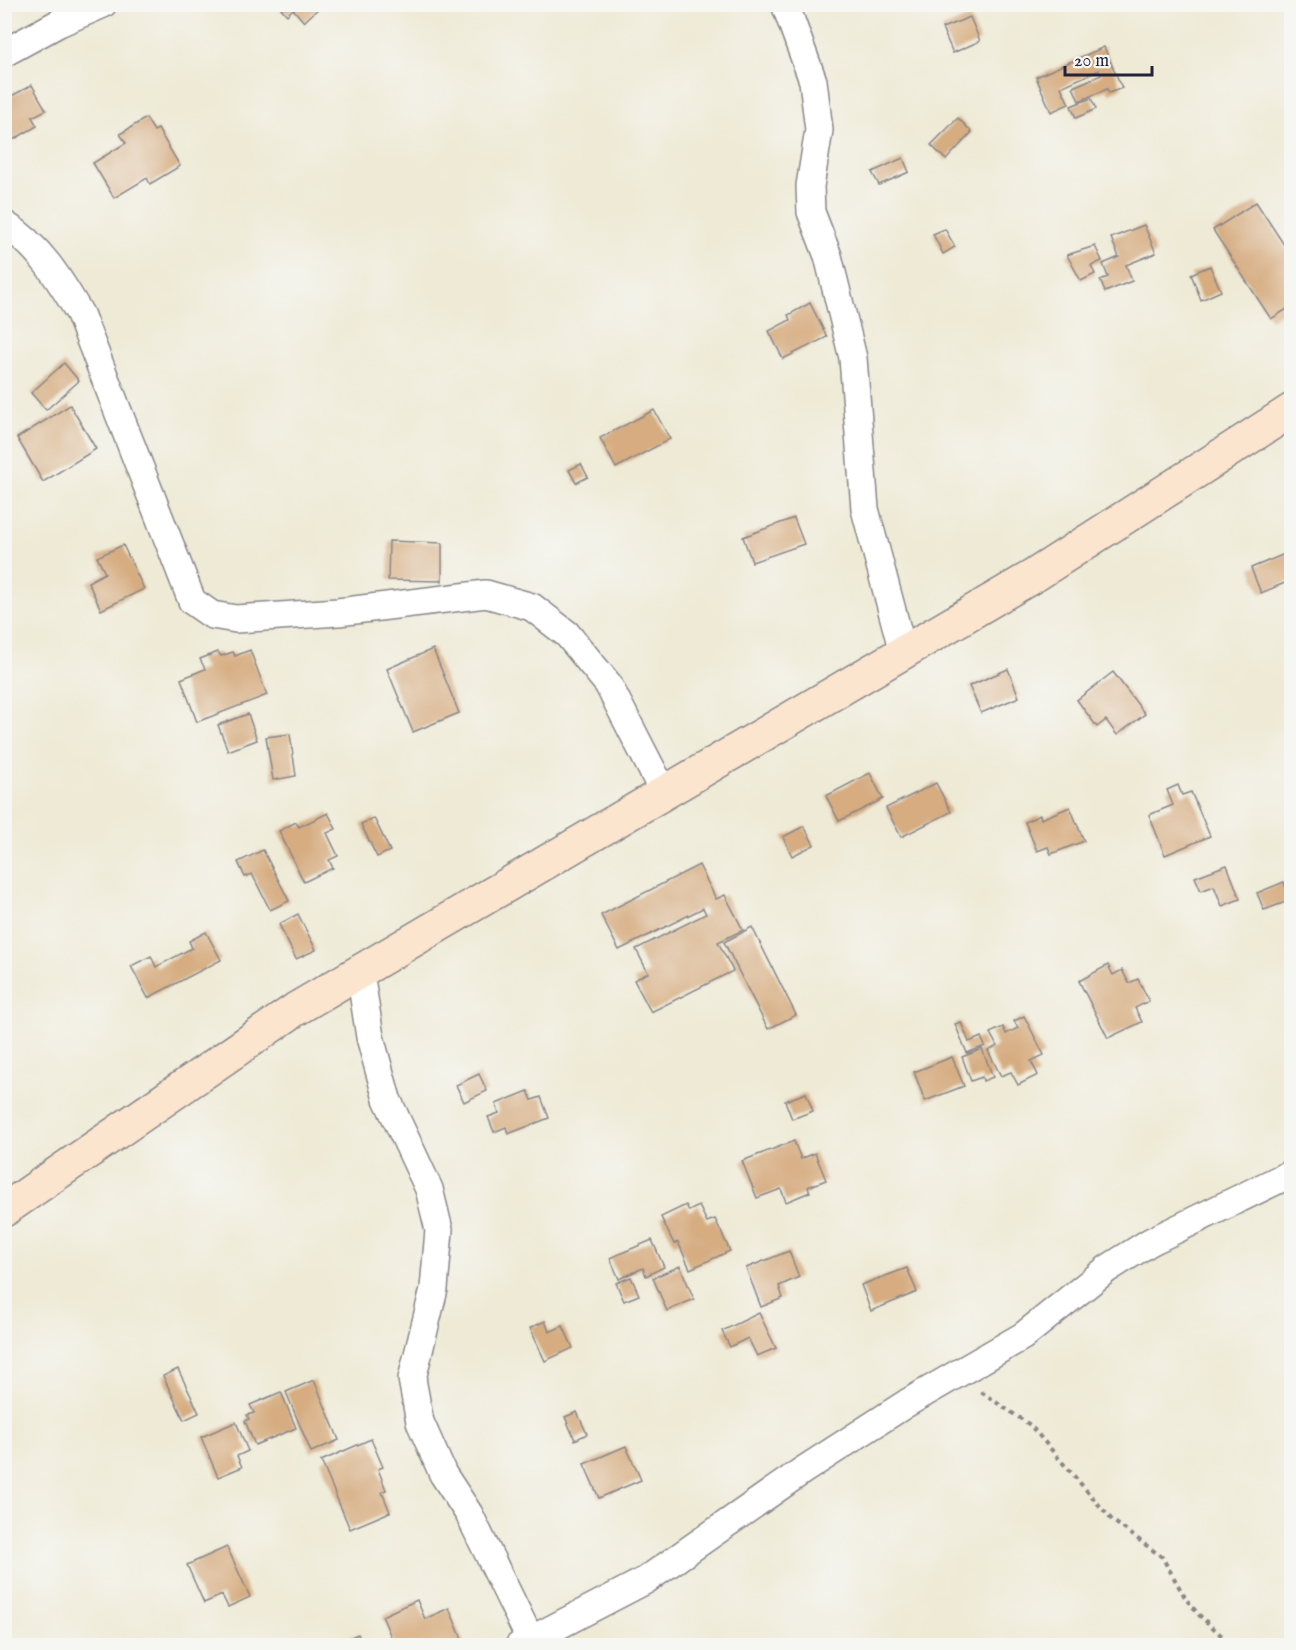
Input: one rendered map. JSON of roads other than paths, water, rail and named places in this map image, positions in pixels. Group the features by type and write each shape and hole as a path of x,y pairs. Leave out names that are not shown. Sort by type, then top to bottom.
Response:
{"main road":[{"path":"4,1210 296,1010 1035,575 1292,410"}],"street":[{"path":"4,53 59,23 103,4"},
{"path":"785,4 813,81 819,130 810,186 810,212 828,256 853,358 865,509 903,652"},
{"path":"4,224 20,233 57,274 80,314 192,601 212,615 236,619 338,612 486,594 532,607 567,634 608,684 664,793"},
{"path":"360,972 370,1037 387,1099 429,1189 439,1230 434,1290 412,1379 420,1422 443,1474 469,1514 526,1643 646,1580 802,1471 907,1403 1023,1336 1107,1269 1150,1242 1292,1173"}]}
